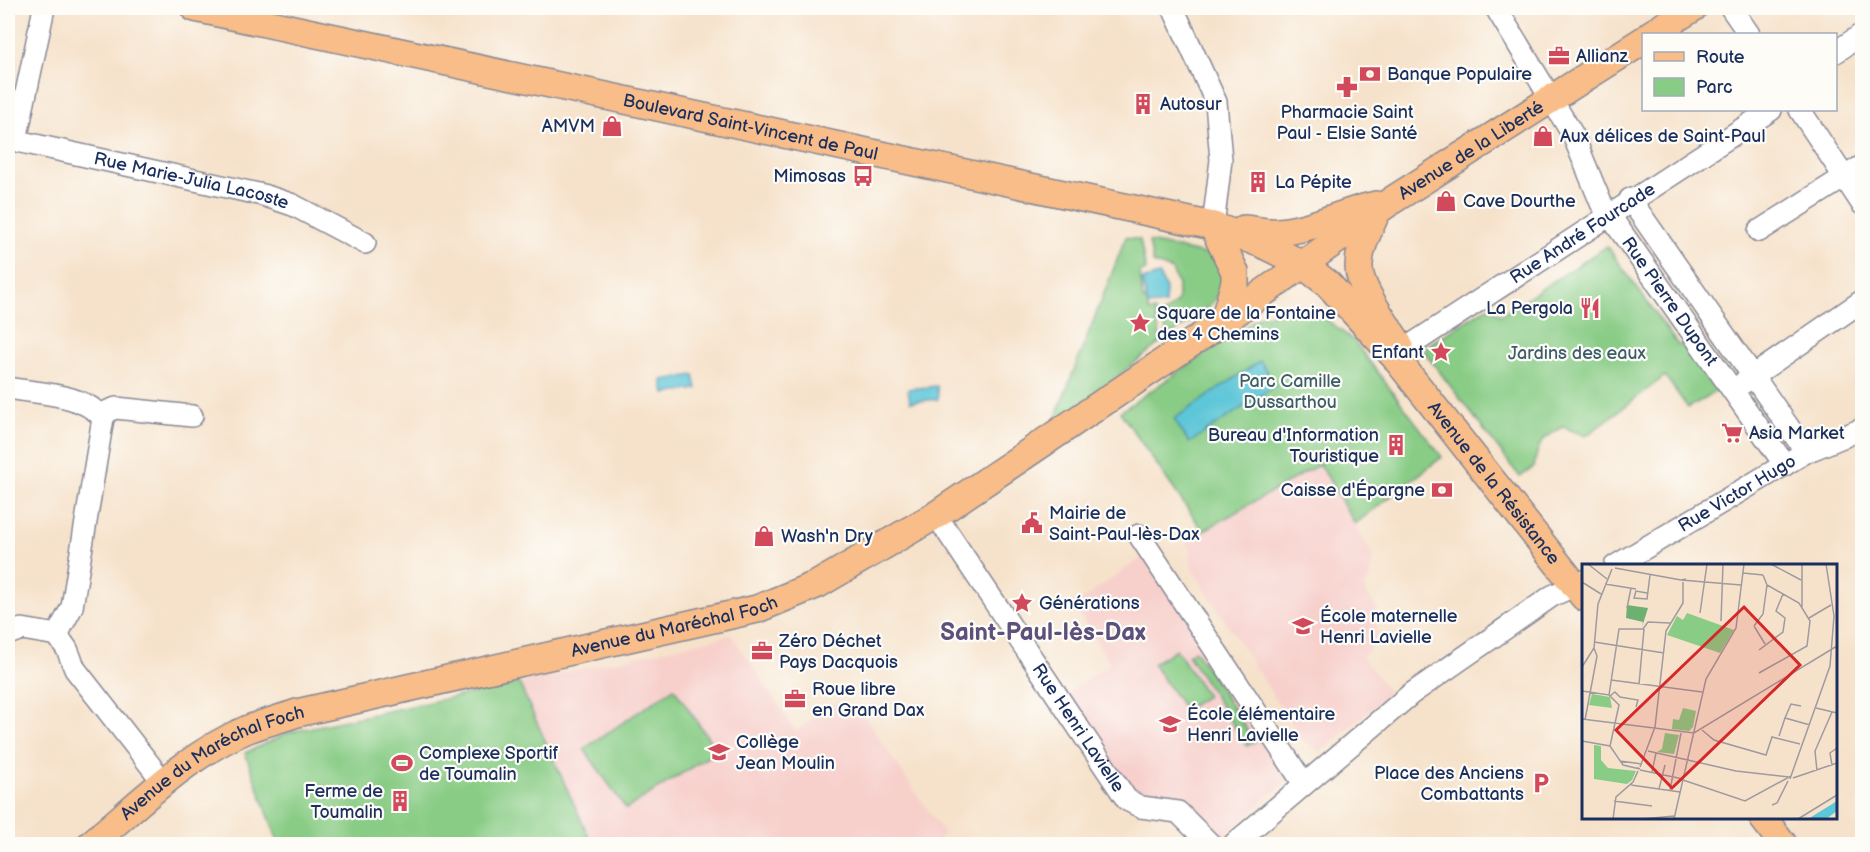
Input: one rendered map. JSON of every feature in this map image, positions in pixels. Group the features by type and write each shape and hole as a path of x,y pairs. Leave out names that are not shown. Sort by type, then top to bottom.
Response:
{"main road":[{"name":"Boulevard Saint-Vincent de Paul","path":"195,8 1213,226 1262,244 1302,264"},
{"path":"1653,33 1693,8"},
{"name":"Avenue de la Liberté","path":"1302,264 1384,207 1642,41"},
{"path":"1213,226 1276,233 1309,227 1353,210 1384,207"},
{"name":"Avenue de la Résistance","path":"1384,207 1361,250 1358,268 1362,284 1400,358"},
{"path":"1213,226 1234,272 1235,282 1224,321"},
{"name":"Avenue de la Résistance","path":"1302,264 1328,284 1400,358 1580,588"},
{"name":"Avenue du Maréchal Foch","path":"91,844 164,783 207,752 247,730 297,713 757,609 818,584 936,515 1224,321 1302,264"},
{"path":"1742,819 1762,844"},
{"path":"1764,819 1783,844"}],"street":[{"path":"12,139 44,8"},
{"path":"1173,8 1216,102 1221,160 1213,226"},
{"name":"Rue Pierre Dupont","path":"1496,8 1573,135 1601,203 1785,465"},
{"path":"1731,8 1748,33"},
{"path":"1837,51 1863,34"},
{"name":"Rue André Fourcade","path":"1400,358 1609,213 1769,111"},
{"path":"1801,111 1863,204"},
{"name":"Rue Marie-Julia Lacoste","path":"12,139 264,195 293,205 365,243"},
{"path":"1759,231 1863,166"},
{"name":"Rue Pierre Dupont","path":"1630,199 1806,452"},
{"path":"1733,390 1863,301"},
{"path":"8,388 77,400 92,405 103,418"},
{"path":"57,635 72,607 103,418 108,411 116,408 192,416"},
{"name":"Rue Victor Hugo","path":"1618,564 1806,452 1863,429"},
{"name":"Rue Henri Lavielle","path":"936,515 1061,705 1127,800 1141,807 1178,812 1210,844"},
{"path":"1139,536 1304,784"},
{"path":"1233,844 1411,694 1552,596 1580,588"},
{"path":"8,634 22,629 57,635 67,649 75,669 164,783"}],"shaded area":[{"name":"École maternelle Henri Lavielle","path":"1320,464 1373,556 1370,578 1363,588 1377,608 1376,644 1362,657 1390,693 1320,752 1301,739 1192,569 1190,550 1186,542"},
{"name":"École élémentaire Henri Lavielle","path":"1146,555 1293,775 1225,835 1217,837 1138,801 1062,696 1110,663 1071,601 1083,599"},
{"name":"Collège Jean Moulin","path":"731,635 796,731 838,700 849,717 860,710 944,834 939,838 943,844 592,844 519,683"}],"green space":[{"path":"1126,237 1140,240 1146,271 1140,272 1143,300 1146,299 1149,312 1155,311 1161,342 1051,429"},
{"path":"1149,242 1210,255 1220,268 1223,281 1220,292 1202,313 1167,337 1163,315 1178,301 1178,285 1172,270 1153,263"},
{"name":"Jardins des eaux","path":"1607,246 1678,345 1696,347 1725,386 1688,408 1665,376 1586,436 1563,427 1545,438 1537,452 1534,467 1520,477 1425,353 1425,347 1488,307 1501,315"},
{"name":"Parc Camille Dussarthou","path":"1295,310 1322,316 1354,341 1442,457 1355,524 1320,464 1203,531 1120,412 1260,316"},
{"path":"1176,649 1207,696 1185,710 1153,664"},
{"path":"1195,650 1255,742 1247,746 1188,655"},
{"name":"Complexe Sportif de Toumalin","path":"519,683 592,844 279,844 245,753 290,732"},
{"path":"674,688 717,751 626,809 584,749"}],"water":[{"path":"1159,275 1166,289 1165,304 1148,306 1142,280"},
{"path":"1260,361 1276,385 1189,443 1174,419"},
{"path":"694,375 697,389 665,394 662,380"},
{"path":"937,386 938,399 910,402 908,389"}],"place":[{"name":"Allianz","path":"1559,56"},
{"name":"Banque Populaire","path":"1370,74"},
{"name":"Pharmacie Saint Paul - Elsie Santé","path":"1347,87"},
{"name":"Autosur","path":"1143,104"},
{"name":"AMVM","path":"612,126"},
{"name":"Aux délices de Saint-Paul","path":"1543,136"},
{"name":"Mimosas","path":"863,176"},
{"name":"La Pépite","path":"1258,182"},
{"name":"Cave Dourthe","path":"1446,201"},
{"name":"La Pergola","path":"1590,308"},
{"name":"Square de la Fontaine des 4 Chemins","path":"1140,323"},
{"name":"Enfant","path":"1441,352"},
{"name":"Asia Market","path":"1732,433"},
{"name":"Bureau d'Information Touristique","path":"1396,445"},
{"name":"Caisse d'Épargne","path":"1442,490"},
{"name":"Mairie de Saint-Paul-lès-Dax","path":"1032,523"},
{"name":"Wash'n Dry","path":"764,536"},
{"name":"Générations","path":"1022,603"},
{"name":"École maternelle Henri Lavielle","path":"1303,626"},
{"name":"Zéro Déchet Pays Dacquois","path":"762,651"},
{"name":"Roue libre en Grand Dax","path":"795,699"},
{"name":"École élémentaire Henri Lavielle","path":"1170,724"},
{"name":"Collège Jean Moulin","path":"719,752"},
{"name":"Complexe Sportif de Toumalin","path":"402,763"},
{"name":"Place des Anciens Combattants","path":"1541,783"},
{"name":"Ferme de Toumalin","path":"400,801"}],"district":[{"name":"Saint-Paul-lès-Dax","path":"1043,632"}]}
